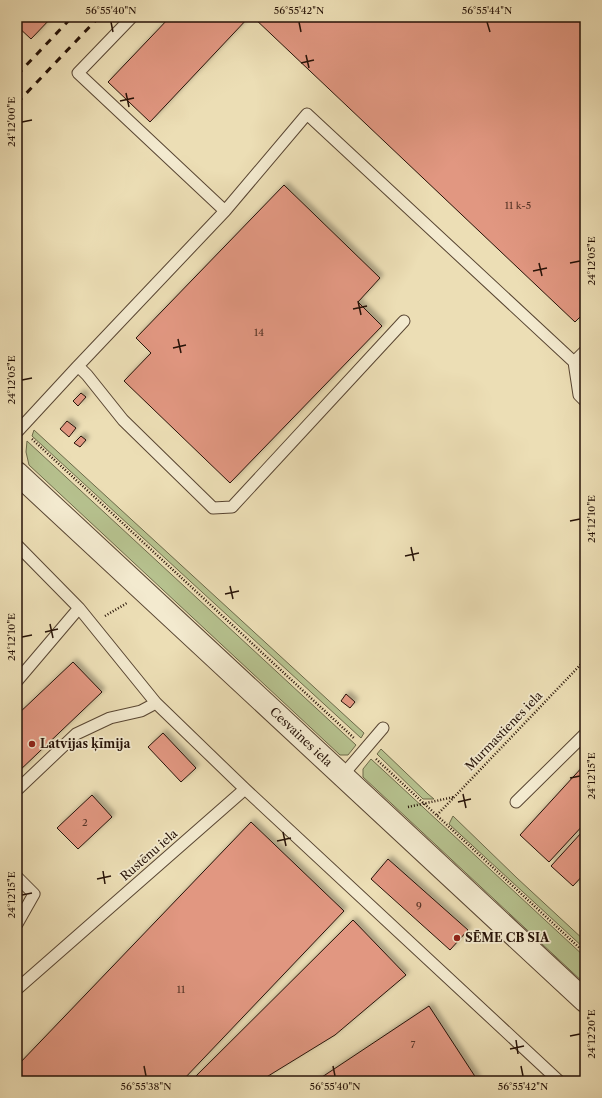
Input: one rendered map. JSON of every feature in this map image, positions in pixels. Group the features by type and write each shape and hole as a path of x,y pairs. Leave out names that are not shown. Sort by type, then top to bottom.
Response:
{"street":[{"name":"Cesvaines iela","path":"17,473 585,1001"}],"lane":[{"path":"132,17 78,73 225,211"},
{"path":"19,431 78,366 225,211 307,114 574,362 579,395 585,401"},
{"path":"78,366 123,420 213,508 232,507 404,321"},
{"path":"574,362 585,351"},
{"path":"17,545 79,608 91,625 156,702 244,789 559,1081"},
{"path":"17,681 79,608"},
{"path":"17,790 76,734 110,718 142,711 156,702"},
{"path":"342,776 383,728"},
{"path":"516,802 585,734"},
{"name":"Rustēnu iela","path":"17,989 244,789"},
{"path":"17,877 34,894 17,924"}],"path":[{"path":"19,431 358,742"},
{"path":"91,625 125,605"},
{"name":"Murmastienes iela","path":"437,815 585,660"},
{"path":"374,756 585,953"},
{"path":"383,814 454,797"}],"green space":[{"path":"34,430 364,733 361,738 32,436"},
{"path":"27,441 356,745 348,755 340,755 29,465 26,452"},
{"path":"381,749 434,799 423,799 377,754"},
{"path":"371,759 585,957 585,984 363,777 363,769"},
{"path":"453,816 585,941 585,949 449,824"}],"building":[{"path":"17,17 52,17 31,39 17,26"},
{"path":"170,17 249,17 150,122 108,82"},
{"path":"253,17 585,17 585,312 575,322"},
{"path":"284,185 380,278 358,302 382,326 230,483 124,381 151,353 136,338"},
{"path":"81,393 86,397 78,406 73,401"},
{"path":"67,421 76,428 69,437 60,429"},
{"path":"81,436 86,440 80,447 74,443"},
{"name":"Latvijas ķīmija","path":"73,662 102,692 17,773 17,715"},
{"path":"346,694 355,702 350,708 341,701"},
{"path":"163,733 196,768 181,782 148,747"},
{"path":"585,764 585,823 549,862 520,835"},
{"path":"92,795 112,817 78,849 57,828"},
{"path":"251,822 344,911 182,1081 17,1081 17,1066"},
{"path":"582,832 585,835 585,873 573,886 551,866"},
{"path":"388,859 468,930 450,950 371,879"},
{"path":"353,920 406,975 335,1035 260,1081 191,1081"},
{"path":"429,1006 478,1081 316,1081"}],"railway":[{"path":"17,75 72,17"},
{"path":"17,103 99,17"}],"place":[{"name":"Latvijas ķīmija","path":"32,744"},
{"name":"SĒME CB SIA","path":"457,938"}]}
